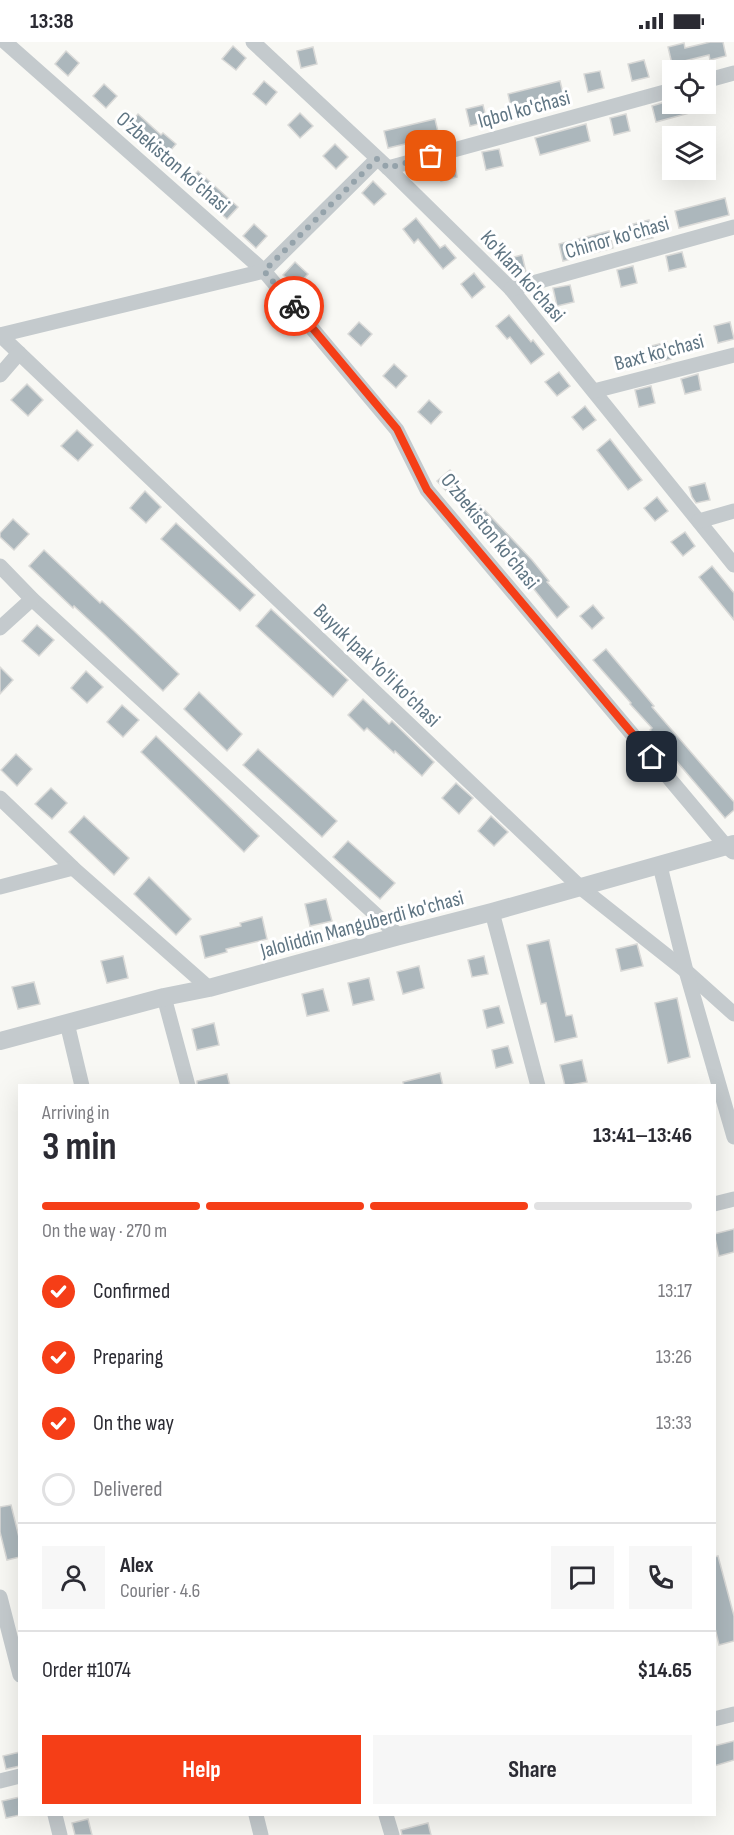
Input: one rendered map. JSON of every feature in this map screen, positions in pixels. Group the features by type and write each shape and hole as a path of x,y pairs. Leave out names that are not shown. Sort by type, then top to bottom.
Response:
{"street":[{"name":"O'zbekiston ko'chasi","path":"5,42 264,271 397,429 427,490 731,848"},
{"path":"255,44 273,42"},
{"name":"Ko'klam ko'chasi","path":"255,44 511,289 734,565"},
{"path":"716,78 734,73"},
{"name":"Iqbol ko'chasi","path":"382,164 662,93"},
{"path":"0,335 264,271 382,164"},
{"name":"Chinor ko'chasi","path":"511,289 734,227"},
{"name":"Buyuk Ipak Yo'li ko'chasi","path":"0,335 580,887 686,971 734,1014"},
{"path":"0,375 19,353"},
{"name":"Baxt ko'chasi","path":"594,391 734,355"},
{"path":"699,521 734,511"},
{"path":"0,566 32,599 399,936"},
{"path":"0,628 32,599"},
{"path":"0,798 73,868 209,988"},
{"name":"Jaloliddin Manguberdi ko'chasi","path":"0,1041 209,988 731,848"},
{"path":"660,866 686,971 734,1137"},
{"path":"0,887 73,868"},
{"path":"492,912 537,1084"},
{"path":"164,998 187,1084"},
{"path":"67,1023 81,1084"},
{"path":"716,1204 734,1199"},
{"path":"0,1597 18,1667"},
{"path":"716,1718 734,1714"},
{"path":"0,1781 18,1776"},
{"path":"55,1816 60,1835"},
{"path":"256,1816 261,1835"},
{"path":"386,1816 392,1835"}],"building":[{"path":"710,42 723,42 726,56 710,60 709,55 688,60 671,60 668,47 684,43 685,48"},
{"path":"233,46 246,58 236,70 222,59"},
{"path":"313,47 317,64 301,68 297,51"},
{"path":"66,51 79,63 68,76 55,64"},
{"path":"644,60 649,77 632,81 628,64"},
{"path":"600,71 604,88 588,92 584,74"},
{"path":"264,81 277,92 266,105 253,94"},
{"path":"560,81 564,98 512,112 508,94"},
{"path":"104,84 117,96 106,108 93,96"},
{"path":"662,103 662,114 686,114 656,122 652,106"},
{"path":"483,105 487,122 470,126 466,109"},
{"path":"300,113 313,126 300,138 288,125"},
{"path":"138,114 161,135 163,133 176,144 165,157 142,136 140,139 127,127"},
{"path":"626,114 630,131 614,135 610,118"},
{"path":"435,119 439,136 388,148 384,131"},
{"path":"586,124 590,141 540,155 535,138"},
{"path":"335,144 348,157 336,169 323,156"},
{"path":"499,149 503,166 486,170 482,152"},
{"path":"454,160 457,177 441,181 437,165"},
{"path":"198,171 238,207 227,219 187,183"},
{"path":"373,181 386,194 374,205 362,193"},
{"path":"725,198 729,215 679,228 675,211"},
{"path":"416,218 440,248 445,245 456,258 443,269 418,239 414,243 403,229"},
{"path":"649,220 653,238 637,241 633,224"},
{"path":"254,224 267,236 256,248 243,236"},
{"path":"609,231 613,248 563,261 559,244"},
{"path":"682,252 686,267 669,271 666,256"},
{"path":"522,255 526,272 511,276 506,259"},
{"path":"295,262 308,274 296,287 283,275"},
{"path":"633,266 637,283 621,287 617,270"},
{"path":"474,273 485,287 472,298 461,284"},
{"path":"570,285 574,302 557,306 553,288"},
{"path":"509,315 544,354 531,364 510,337 507,339 496,326"},
{"path":"359,322 372,334 361,346 348,334"},
{"path":"730,322 734,339 718,343 714,326"},
{"path":"667,342 671,359 655,363 651,346"},
{"path":"394,364 407,376 396,388 383,376"},
{"path":"559,372 570,386 557,396 545,382"},
{"path":"698,374 701,390 685,394 681,379"},
{"path":"27,384 43,400 28,416 11,400"},
{"path":"651,386 655,403 639,407 635,390"},
{"path":"429,400 442,412 431,424 418,412"},
{"path":"585,406 596,420 583,430 572,417"},
{"path":"77,430 93,445 78,461 61,446"},
{"path":"610,439 642,480 628,490 597,450"},
{"path":"450,470 461,483 449,494 437,481"},
{"path":"705,483 710,500 696,503 689,487"},
{"path":"145,491 161,507 146,523 130,508"},
{"path":"657,497 668,511 655,521 644,508"},
{"path":"476,501 532,560 549,581 547,582 569,607 557,618 525,578 463,512"},
{"path":"13,519 29,534 14,550 0,537 0,533"},
{"path":"176,523 255,595 240,611 161,539"},
{"path":"685,532 695,546 683,556 671,542"},
{"path":"44,550 179,674 163,691 29,566"},
{"path":"712,566 734,593 734,620 699,577"},
{"path":"593,605 604,618 592,629 580,616"},
{"path":"271,609 348,680 333,697 256,626"},
{"path":"37,625 54,640 39,656 22,641"},
{"path":"606,649 654,706 652,707 734,802 734,810 725,818 593,660"},
{"path":"0,667 13,680 0,694"},
{"path":"86,671 103,687 87,703 71,688"},
{"path":"199,692 242,734 227,751 184,709"},
{"path":"363,699 389,724 392,721 434,762 422,776 367,728 364,731 348,715"},
{"path":"122,705 139,720 123,737 107,722"},
{"path":"156,736 259,836 244,852 141,752"},
{"path":"258,749 337,821 322,837 243,765"},
{"path":"16,754 32,769 17,786 1,770"},
{"path":"456,783 473,798 459,814 442,798"},
{"path":"51,788 67,803 52,819 35,804"},
{"path":"84,816 129,858 114,875 69,832"},
{"path":"491,816 508,832 494,846 478,831"},
{"path":"348,841 395,883 380,899 333,857"},
{"path":"149,877 191,919 176,935 134,894"},
{"path":"326,899 332,921 310,926 305,904"},
{"path":"262,917 267,939 226,949 227,952 205,958 200,936 241,926 240,923"},
{"path":"549,940 566,1016 572,1015 577,1037 555,1042 546,1003 541,1004 527,945"},
{"path":"637,944 643,966 621,971 616,949"},
{"path":"123,956 128,978 107,983 101,961"},
{"path":"484,956 488,974 472,977 468,960"},
{"path":"419,966 424,988 403,994 397,972"},
{"path":"369,978 374,1000 353,1005 348,983"},
{"path":"34,982 40,1004 18,1009 12,987"},
{"path":"323,989 329,1011 307,1016 302,994"},
{"path":"677,998 690,1057 668,1063 655,1003"},
{"path":"499,1006 504,1023 487,1028 483,1010"},
{"path":"214,1023 219,1045 197,1050 192,1029"},
{"path":"508,1046 513,1063 496,1068 492,1050"},
{"path":"582,1060 587,1082 565,1084 560,1065"},
{"path":"440,1073 443,1084 404,1084 403,1082"},
{"path":"227,1074 230,1084 197,1084 197,1081"},
{"path":"734,1229 734,1252 719,1256 716,1234"},
{"path":"11,1505 18,1533 18,1557 7,1560 0,1532 0,1507"},
{"path":"716,1556 718,1556 734,1616 734,1641 719,1645 716,1632"},
{"path":"734,1741 734,1760 716,1765 716,1746"},
{"path":"18,1752 18,1766 6,1769 3,1756"},
{"path":"18,1797 18,1815 6,1818 2,1801"},
{"path":"88,1819 92,1835 75,1835 72,1823"},
{"path":"428,1823 431,1835 402,1835 401,1830"}],"way so far":[{"path":"294,306 264,271 377,159 388,168 431,156"}],"route":[{"path":"294,306 397,429 427,490 652,757"}]}
